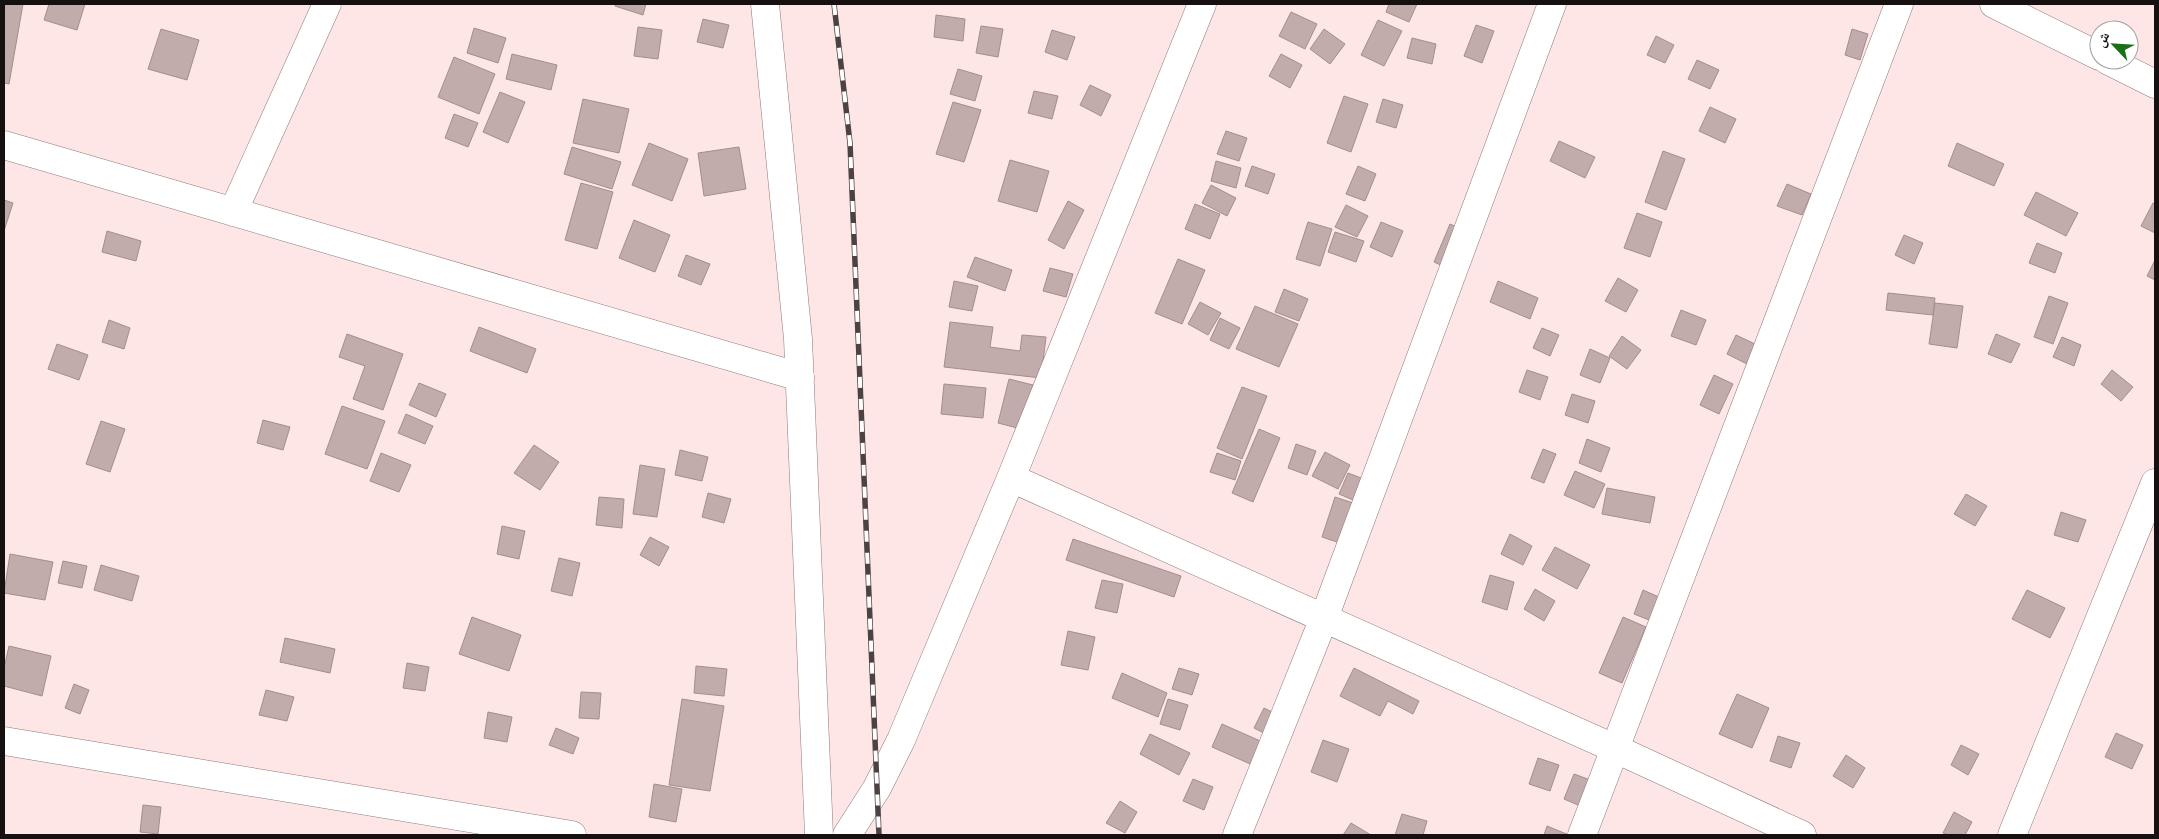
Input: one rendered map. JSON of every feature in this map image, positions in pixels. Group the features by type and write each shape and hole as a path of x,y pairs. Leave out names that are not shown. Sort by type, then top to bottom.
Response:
{"street":[{"path":"233,212 327,4"},
{"path":"764,4 797,329 818,835"},
{"path":"847,835 877,788 901,740 1011,478 1202,4"},
{"path":"1237,835 1324,618 1552,4"},
{"path":"1582,835 1899,4"},
{"path":"1994,4 2089,51"},
{"path":"2127,70 2155,84"},
{"path":"4,145 800,377"},
{"path":"1011,478 1616,749 1802,835"},
{"path":"2012,835 2155,483"},
{"path":"4,741 572,835"}],"building":[{"path":"4,4 23,4 9,84 4,83"},
{"path":"49,4 85,4 77,30 44,20"},
{"path":"616,4 646,4 643,15 615,6"},
{"path":"1389,4 1417,4 1409,22 1386,12"},
{"path":"1291,12 1317,24 1305,49 1279,36"},
{"path":"936,15 965,19 963,41 934,37"},
{"path":"703,19 729,25 723,48 697,42"},
{"path":"1378,20 1402,31 1384,66 1361,55"},
{"path":"1476,25 1494,31 1482,63 1464,56"},
{"path":"981,26 1003,29 998,57 976,53"},
{"path":"638,27 662,30 658,59 634,56"},
{"path":"474,28 506,38 498,63 467,53"},
{"path":"161,29 199,40 187,80 148,69"},
{"path":"1324,29 1345,44 1330,64 1310,49"},
{"path":"1852,29 1868,34 1860,60 1845,55"},
{"path":"1052,30 1075,37 1067,60 1045,52"},
{"path":"1656,36 1674,45 1665,63 1647,55"},
{"path":"1412,38 1436,44 1432,64 1407,58"},
{"path":"512,54 557,65 551,90 506,79"},
{"path":"1281,54 1302,65 1290,88 1269,76"},
{"path":"454,57 495,74 479,114 438,97"},
{"path":"1697,60 1719,70 1710,89 1688,79"},
{"path":"958,69 982,76 975,101 950,94"},
{"path":"1090,85 1111,95 1101,116 1080,105"},
{"path":"1034,91 1058,96 1052,119 1028,113"},
{"path":"500,92 525,102 508,143 483,132"},
{"path":"1344,96 1368,104 1351,152 1327,143"},
{"path":"583,99 629,109 619,153 573,143"},
{"path":"1383,99 1403,105 1396,128 1376,122"},
{"path":"953,102 981,110 964,162 936,154"},
{"path":"1710,107 1736,119 1725,143 1699,131"},
{"path":"454,114 478,123 468,147 445,138"},
{"path":"1226,131 1247,138 1239,161 1217,154"},
{"path":"1559,141 1595,157 1585,178 1550,161"},
{"path":"649,143 688,159 672,201 632,185"},
{"path":"1957,143 2004,164 1994,186 1948,166"},
{"path":"572,147 621,162 612,189 564,174"},
{"path":"739,147 746,189 704,196 698,153"},
{"path":"1663,151 1685,159 1666,210 1645,202"},
{"path":"1010,160 1049,171 1037,212 998,201"},
{"path":"1216,161 1241,168 1236,188 1211,181"},
{"path":"1252,166 1275,174 1268,194 1245,186"},
{"path":"1358,166 1376,174 1365,201 1346,194"},
{"path":"581,183 613,192 597,249 565,240"},
{"path":"1787,184 1811,194 1802,215 1777,206"},
{"path":"1211,185 1236,198 1227,216 1202,203"},
{"path":"2036,192 2078,213 2066,236 2024,215"},
{"path":"4,200 13,203 4,231"},
{"path":"1068,201 1084,210 1064,249 1048,240"},
{"path":"2153,203 2155,204 2155,233 2141,226"},
{"path":"1195,204 1220,214 1210,239 1185,229"},
{"path":"1346,205 1368,216 1357,237 1335,227"},
{"path":"1637,213 1662,222 1650,257 1624,248"},
{"path":"634,220 670,235 655,272 619,258"},
{"path":"1308,222 1332,229 1320,266 1296,259"},
{"path":"1381,222 1403,231 1392,257 1370,247"},
{"path":"1450,224 1475,235 1459,273 1434,262"},
{"path":"107,231 141,241 136,261 102,252"},
{"path":"1335,232 1364,241 1356,262 1328,252"},
{"path":"1904,235 1923,243 1914,264 1895,255"},
{"path":"2037,243 2062,253 2055,273 2029,263"},
{"path":"686,255 710,264 701,285 678,276"},
{"path":"975,257 1012,270 1005,291 967,277"},
{"path":"1178,259 1205,270 1182,324 1155,313"},
{"path":"2155,260 2155,280 2147,276"},
{"path":"1050,268 1073,274 1066,297 1043,291"},
{"path":"1618,278 1638,290 1626,312 1605,301"},
{"path":"954,281 978,286 972,311 949,307"},
{"path":"1498,281 1538,298 1530,319 1490,302"},
{"path":"1284,289 1308,299 1299,321 1275,312"},
{"path":"1888,293 1935,298 1933,315 1886,310"},
{"path":"2049,296 2068,303 2053,344 2034,337"},
{"path":"1200,302 1221,313 1208,335 1188,324"},
{"path":"1935,303 1963,306 1957,348 1929,344"},
{"path":"1255,306 1298,324 1279,367 1236,349"},
{"path":"1681,310 1706,320 1696,345 1671,336"},
{"path":"1220,318 1240,328 1229,349 1210,340"},
{"path":"109,320 130,328 124,349 102,342"},
{"path":"950,322 993,327 990,347 1020,351 1022,335 1046,337 1041,378 944,367"},
{"path":"479,327 536,349 527,373 470,351"},
{"path":"1542,328 1559,335 1550,356 1533,348"},
{"path":"347,334 403,354 383,410 353,399 365,366 339,357"},
{"path":"1996,334 2020,344 2011,363 1988,354"},
{"path":"1736,335 1757,345 1747,364 1727,354"},
{"path":"1622,336 1641,350 1627,369 1609,356"},
{"path":"2062,337 2081,345 2074,366 2053,357"},
{"path":"57,344 88,355 79,380 48,369"},
{"path":"1590,349 1610,358 1600,383 1580,375"},
{"path":"1527,370 1548,377 1540,400 1519,392"},
{"path":"2112,370 2133,387 2121,401 2101,384"},
{"path":"1714,375 1733,384 1719,414 1700,405"},
{"path":"1009,379 1033,385 1021,429 998,423"},
{"path":"419,383 446,394 436,417 409,405"},
{"path":"944,384 986,388 983,418 941,414"},
{"path":"1242,387 1267,396 1242,459 1217,448"},
{"path":"1572,394 1595,401 1588,423 1565,415"},
{"path":"342,406 385,421 367,469 325,454"},
{"path":"406,414 433,426 425,444 398,433"},
{"path":"263,420 290,427 283,450 257,443"},
{"path":"101,421 125,429 110,472 86,464"},
{"path":"1259,429 1280,438 1253,502 1232,493"},
{"path":"1587,439 1610,448 1601,472 1579,463"},
{"path":"1296,444 1316,451 1307,475 1288,468"},
{"path":"534,445 559,462 540,490 514,473"},
{"path":"1543,449 1556,454 1544,483 1531,478"},
{"path":"680,450 708,457 702,481 675,475"},
{"path":"1325,452 1350,465 1338,489 1312,476"},
{"path":"381,453 411,465 399,492 370,481"},
{"path":"1217,453 1241,461 1235,480 1210,472"},
{"path":"640,465 665,469 657,517 633,514"},
{"path":"1575,471 1605,484 1594,508 1564,495"},
{"path":"1348,473 1369,481 1360,503 1339,494"},
{"path":"1607,488 1655,497 1650,523 1602,514"},
{"path":"708,493 731,499 724,523 702,517"},
{"path":"1966,494 1987,506 1975,526 1954,514"},
{"path":"599,497 624,499 622,528 596,525"},
{"path":"1335,497 1362,506 1349,546 1322,537"},
{"path":"2061,512 2086,520 2078,542 2054,535"},
{"path":"502,526 525,531 519,559 497,554"},
{"path":"1510,534 1532,546 1523,565 1501,554"},
{"path":"650,537 669,547 659,566 640,555"},
{"path":"1073,539 1181,576 1174,597 1066,560"},
{"path":"1555,547 1590,565 1577,589 1542,570"},
{"path":"10,554 53,562 45,600 4,593"},
{"path":"559,558 580,563 572,596 551,591"},
{"path":"63,561 87,566 82,588 58,583"},
{"path":"101,565 139,576 132,601 94,590"},
{"path":"1490,575 1514,582 1507,610 1482,602"},
{"path":"1102,580 1123,584 1117,613 1095,608"},
{"path":"1535,589 1555,601 1544,621 1524,609"},
{"path":"1643,590 1668,601 1659,624 1634,614"},
{"path":"2027,590 2065,608 2050,638 2012,619"},
{"path":"472,617 521,635 509,671 459,654"},
{"path":"1623,617 1646,627 1622,683 1599,673"},
{"path":"1068,631 1095,637 1088,670 1061,665"},
{"path":"285,638 335,649 330,673 280,662"},
{"path":"9,646 51,656 42,696 4,686 4,668"},
{"path":"407,663 429,667 425,691 403,688"},
{"path":"696,666 727,669 724,696 694,693"},
{"path":"1179,668 1199,674 1192,695 1172,689"},
{"path":"1354,668 1419,701 1413,714 1388,701 1380,716 1340,696"},
{"path":"1122,673 1167,693 1158,717 1112,698"},
{"path":"74,684 89,690 80,714 65,708"},
{"path":"266,690 294,697 287,721 259,715"},
{"path":"581,692 601,693 599,719 579,718"},
{"path":"1737,694 1769,708 1752,748 1719,734"},
{"path":"682,699 724,706 710,791 669,785"},
{"path":"1168,699 1188,705 1180,730 1160,724"},
{"path":"1264,708 1282,717 1272,737 1254,728"},
{"path":"488,712 512,717 507,742 484,738"},
{"path":"1222,724 1267,744 1257,767 1212,747"},
{"path":"556,728 579,738 573,754 549,745"},
{"path":"2116,733 2143,745 2132,769 2105,757"},
{"path":"1150,734 1190,753 1179,775 1140,754"},
{"path":"1778,736 1800,743 1791,768 1770,761"},
{"path":"1323,740 1349,749 1337,782 1311,772"},
{"path":"1961,745 1979,754 1968,775 1951,765"},
{"path":"1846,755 1865,768 1853,788 1833,776"},
{"path":"1538,758 1559,765 1550,791 1529,784"},
{"path":"1574,774 1596,782 1585,808 1564,799"},
{"path":"1193,779 1213,787 1204,810 1183,801"},
{"path":"654,784 682,789 676,822 649,817"},
{"path":"1120,801 1137,812 1125,833 1106,823"},
{"path":"143,805 161,807 158,834 140,832"},
{"path":"1954,812 1972,822 1965,835 1948,835 1943,833"},
{"path":"1402,814 1427,821 1423,835 1395,835"},
{"path":"1351,823 1371,835 1343,835"},
{"path":"1547,826 1569,835 1544,835"}],"railway":[{"path":"834,4 850,143 879,835"}]}
